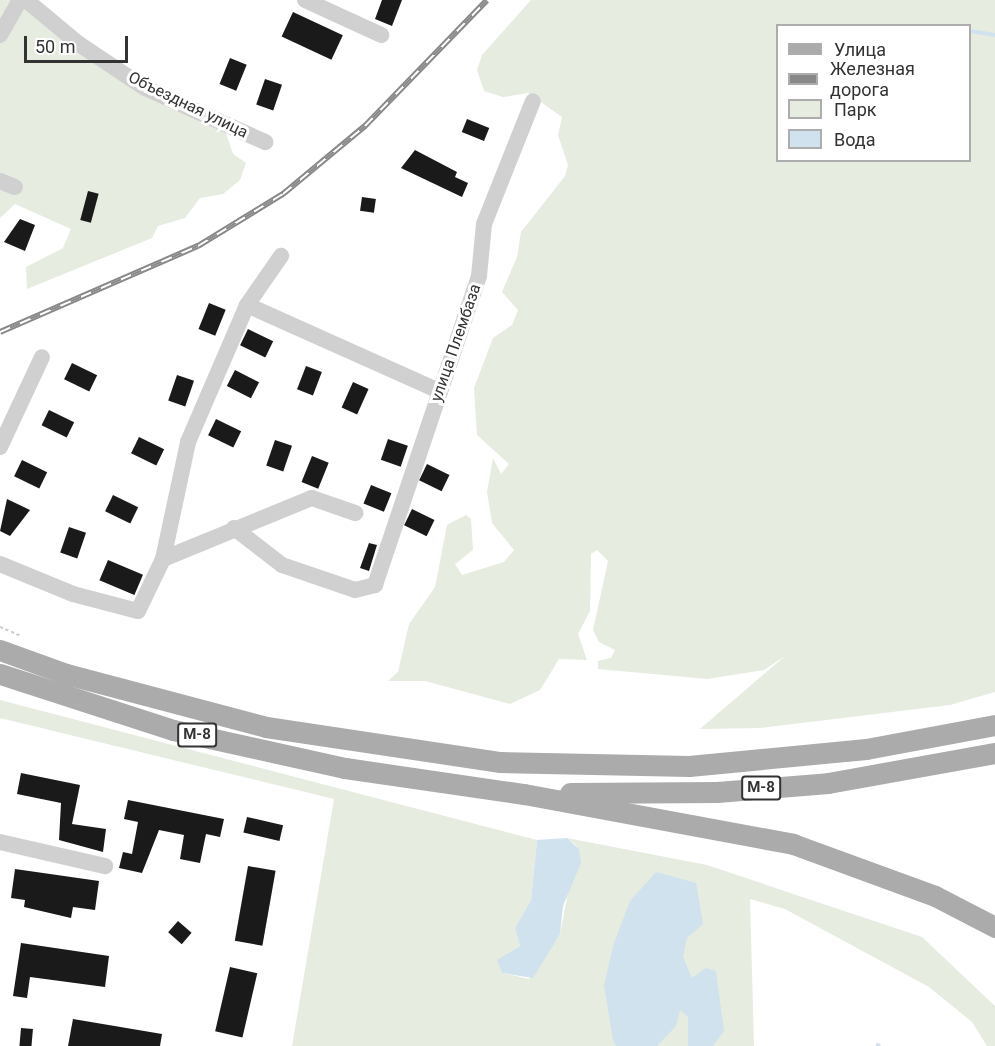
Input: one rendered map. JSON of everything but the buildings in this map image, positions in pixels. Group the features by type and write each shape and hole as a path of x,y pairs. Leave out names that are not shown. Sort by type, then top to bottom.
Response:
{"main road":[{"name":"М-8","path":"0,650 66,674 266,727 500,762 689,766 866,749 995,725"},
{"name":"М-8","path":"0,674 173,730 415,781 524,794 717,792 828,783 995,753"},
{"path":"524,794 794,844 925,892 995,927"}],"street":[{"path":"0,35 20,0"},
{"name":"Объездная улица","path":"26,0 79,44 145,88 265,142"},
{"path":"305,0 381,35"},
{"name":"улица Плембаза","path":"234,528 282,565 355,590 375,585 422,453 437,390 479,276 484,224 533,101"},
{"path":"0,564 73,594 138,611 163,559 181,464 248,305 281,256"},
{"path":"248,305 437,390"},
{"path":"0,447 42,357"},
{"path":"163,559 312,498 355,513"},
{"path":"0,842 105,866"}],"path":[{"path":"0,627 21,636"}],"green space":[{"path":"0,0 12,0 225,130 233,154 246,163 240,180 223,194 200,198 185,218 158,226 152,238 27,289 26,267 63,248 71,229 15,204 0,218"},
{"path":"531,0 995,0 995,692 950,705 760,728 700,729 785,656 764,670 707,679 598,669 598,661 611,658 615,650 599,642 593,630 608,561 597,550 591,554 590,611 578,634 587,660 559,659 540,690 510,704 425,681 388,681 398,672 409,624 435,587 447,525 466,515 471,519 473,550 455,564 462,575 504,562 514,550 492,523 487,492 493,458 501,474 509,464 477,435 474,388 493,338 512,325 518,310 502,292 517,257 521,232 565,176 568,165 558,135 562,117 528,93 503,97 484,91 477,70 482,55"},
{"path":"0,700 537,840 531,900 515,928 520,946 509,953 502,973 529,979 560,934 577,846 567,838 707,865 922,937 995,1006 995,1046 987,1046 972,1022 929,987 785,909 750,899 754,1046 292,1046 334,799 0,718"}],"water":[{"path":"567,838 579,849 581,863 563,906 560,934 533,978 502,973 497,960 520,946 515,928 531,900 537,840"},
{"path":"656,872 696,883 703,924 687,938 683,957 692,978 706,968 716,971 724,1031 713,1046 688,1046 688,1017 680,1010 676,1026 657,1046 616,1046 613,1040 604,985 614,943 630,901"}],"waterway":[{"path":"971,31 995,35"}],"railway":[{"path":"0,332 198,246 283,194 365,126 487,0"}]}
